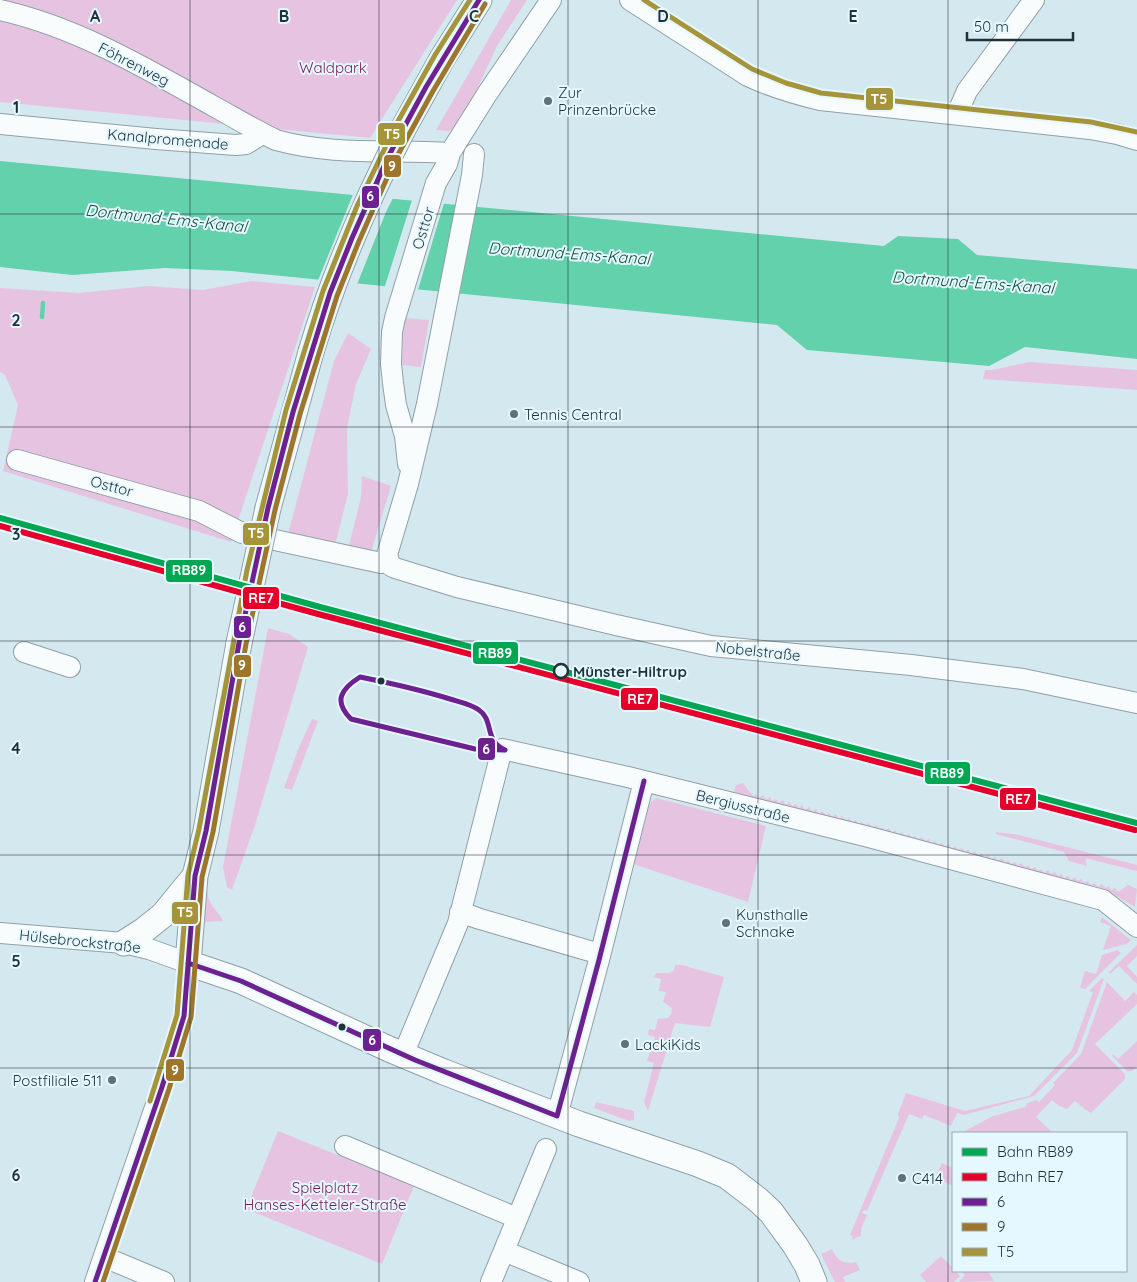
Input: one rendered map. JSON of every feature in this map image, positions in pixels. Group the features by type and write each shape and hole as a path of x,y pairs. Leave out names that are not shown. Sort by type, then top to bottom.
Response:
{"main road":[{"path":"479,0 438,66 403,129 371,193 330,293 311,352 268,508 239,643 206,831 195,876 188,963 241,981 403,1055 556,1116 698,1164 726,1176 771,1212 795,1245 814,1282"},
{"path":"124,943 163,915 195,876"}],"street":[{"name":"Osttor","path":"408,484 405,436 396,405 391,364 392,332 400,304 436,183 447,164 450,153 487,94 551,0"},
{"path":"630,0 748,76 781,90 820,100 1096,130 1137,140"},
{"path":"957,114 967,91 1034,0"},
{"name":"Föhrenweg","path":"0,10 21,15 72,34 132,61 262,134"},
{"name":"Kanalpromenade","path":"0,124 236,145 246,144 262,134"},
{"path":"262,134 289,144 326,149 450,153"},
{"name":"Osttor","path":"17,460 199,510 242,534 381,564 389,560 387,555 408,484 427,404 447,306 474,154"},
{"name":"Nobelstraße","path":"389,560 395,568 457,587 711,646 912,665 1023,678 1137,703"},
{"path":"24,652 70,667"},
{"name":"Bergiusstraße","path":"403,1055 460,914 502,749 644,781 869,837 1103,900 1137,927"},
{"path":"556,1116 644,781"},
{"path":"460,914 600,954"},
{"name":"Hülsebrockstraße","path":"0,933 124,943 149,949 188,963"},
{"path":"95,1282 167,1072 184,1016 188,963"},
{"path":"345,1146 517,1218"},
{"path":"491,1282 546,1149"},
{"path":"504,1250 579,1282"},
{"path":"104,1258 164,1282"}],"green space":[{"name":"Waldpark","path":"0,0 457,0 370,138 0,102"},
{"path":"511,0 527,0 497,46 462,122 449,131 436,130"},
{"path":"251,281 315,287 231,542 3,471 18,405 5,375 0,372 0,288 79,293 148,286 203,290"},
{"path":"404,318 429,320 421,367 402,365"},
{"path":"348,333 371,349 356,384 347,428 348,494 334,549 287,538 334,361"},
{"path":"1029,362 1137,370 1137,390 983,379 985,370"},
{"path":"362,476 391,486 370,556 348,550 361,497"},
{"path":"268,628 289,634 308,647 255,825 232,890 227,887 223,867"},
{"path":"312,719 318,721 292,790 284,788 299,747"},
{"path":"743,783 753,796 756,794 759,798 763,795 766,800 770,797 772,801 776,799 779,803 783,800 786,805 789,802 792,806 796,804 799,808 802,805 805,810 809,807 812,812 816,809 819,814 822,811 826,815 829,813 832,817 836,814 839,819 842,816 846,821 849,818 852,822 856,820 858,824 862,822 865,826 869,823 872,828 876,825 879,829 882,827 885,831 889,828 892,833 895,830 898,835 902,832 905,837 909,834 912,838 915,836 918,840 922,837 925,841 929,839 931,843 935,841 938,845 942,843 945,847 949,844 951,849 955,846 958,850 962,848 965,852 968,849 971,854 975,851 978,856 982,853 984,857 988,855 991,859 995,857 998,861 1002,858 1005,863 1008,860 1011,864 1015,862 1018,866 1021,863 1025,867 1028,865 1031,869 1035,867 1038,871 1041,869 1044,873 1048,870 1051,874 1055,872 1058,876 1061,874 1064,878 1068,876 1071,880 1075,877 1077,881 1081,879 1084,883 1088,881 1091,885 1095,883 1098,887 1102,884 1105,888 1109,886 1111,890 1115,888 1118,892 1128,885 1137,889 1135,907 1106,890 734,792 736,785"},
{"path":"656,798 766,826 748,902 633,864 650,803"},
{"path":"996,832 1019,835 1137,865 1137,871 1085,858 1087,866 1069,861 1064,852 996,834"},
{"path":"207,872 209,872 207,886 209,899 223,921 204,922 203,911"},
{"path":"1102,917 1131,940 1127,944 1103,950 1111,926 1100,922"},
{"path":"1137,945 1137,956 1127,966 1137,977 1137,984 1119,966 1111,973 1108,973"},
{"path":"1118,950 1121,953 1085,989 1080,988 1085,971 1096,974 1102,955"},
{"path":"675,965 682,965 724,977 710,1027 675,1023 648,1111 644,1102 654,1063 647,1061 655,1037 648,1035 649,1029 655,1030 658,1019 668,1018 672,1008 663,1002 666,992 659,991 661,979 653,977 657,973 670,973 674,970"},
{"path":"1102,978 1104,979 1077,1053 1034,1096 964,1115 957,1113 951,1126 924,1115 922,1119 909,1114 867,1211 864,1210 862,1213 867,1215 861,1229 861,1236 851,1240 853,1237 850,1235 899,1118 898,1114 906,1093 965,1111 1029,1096 1072,1050 1093,992 1089,991"},
{"path":"1107,982 1125,1001 1134,992 1137,995 1137,1004 1095,1044 1125,1074 1125,1079 1091,1113 1075,1101 1067,1109 1059,1106 1052,1100 1036,1117 1052,1132 963,1132 993,1116 1025,1107 1028,1103 1036,1100 1039,1102 1055,1085 1053,1083 1081,1054"},
{"path":"1137,1041 1137,1067 1132,1071 1127,1071 1112,1056 1113,1054 1118,1059"},
{"path":"596,1102 634,1111 634,1120 629,1121 594,1108"},
{"name":"Spielplatz Hanses-Ketteler-Straße","path":"278,1131 414,1186 382,1264 246,1209"},
{"path":"942,1163 952,1168 952,1186 935,1178"},
{"path":"832,1249 841,1261 847,1263 856,1262 860,1270 843,1277 845,1282 835,1282 821,1254"},
{"path":"941,1256 952,1267 952,1272 957,1272 960,1276 954,1282 926,1282 920,1275"},
{"path":"962,1272 989,1272 994,1281 959,1282 965,1275"}],"water":[{"name":"Dortmund-Ems-Kanal","path":"0,161 884,246 898,236 958,239 977,255 1137,269 1137,359 1025,347 989,366 807,350 777,325 232,271 165,268 72,275 0,267"}],"pier":[{"path":"354,192 394,196 356,287 317,283"},
{"path":"413,197 445,200 417,293 384,289"}],"waterway":[{"path":"42,317 43,303"}],"rail line":[{"name":"RB89","path":"0,518 320,607 1137,823"},
{"name":"RE7","path":"0,526 318,614 1135,830"}],"transit line":[{"name":"T5","path":"150,1101 177,1015 188,875 199,829 247,570 286,410 323,291 357,206 397,123 435,55 470,0"},
{"name":"6","path":"95,1282 162,1087 184,1016 195,876 206,831 239,643 268,508 293,412 330,293 388,157 426,87 479,0"},
{"name":"T5","path":"644,0 752,69 786,83 821,93 1091,122 1137,132"},
{"name":"9","path":"103,1282 169,1089 191,1017 202,877 213,832 246,644 275,510 300,414 337,296 395,160 433,91 485,4"},
{"name":"6","path":"360,677 417,690 472,706 484,714 494,741 505,750 475,749 351,719 342,707 342,696 348,686 360,677"},
{"name":"6","path":"557,1116 644,781"},
{"name":"6","path":"188,963 241,981 415,1060 557,1116"}],"place":[{"name":"Zur Prinzenbrücke","path":"548,101"},
{"name":"Tennis Central","path":"514,414"},
{"name":"Münster-Hiltrup","path":"561,671"},
{"name":"Kunsthalle Schnake","path":"726,923"},
{"name":"LackiKids","path":"625,1044"},
{"name":"Postfiliale 511","path":"112,1080"},
{"name":"C414","path":"902,1178"}]}
